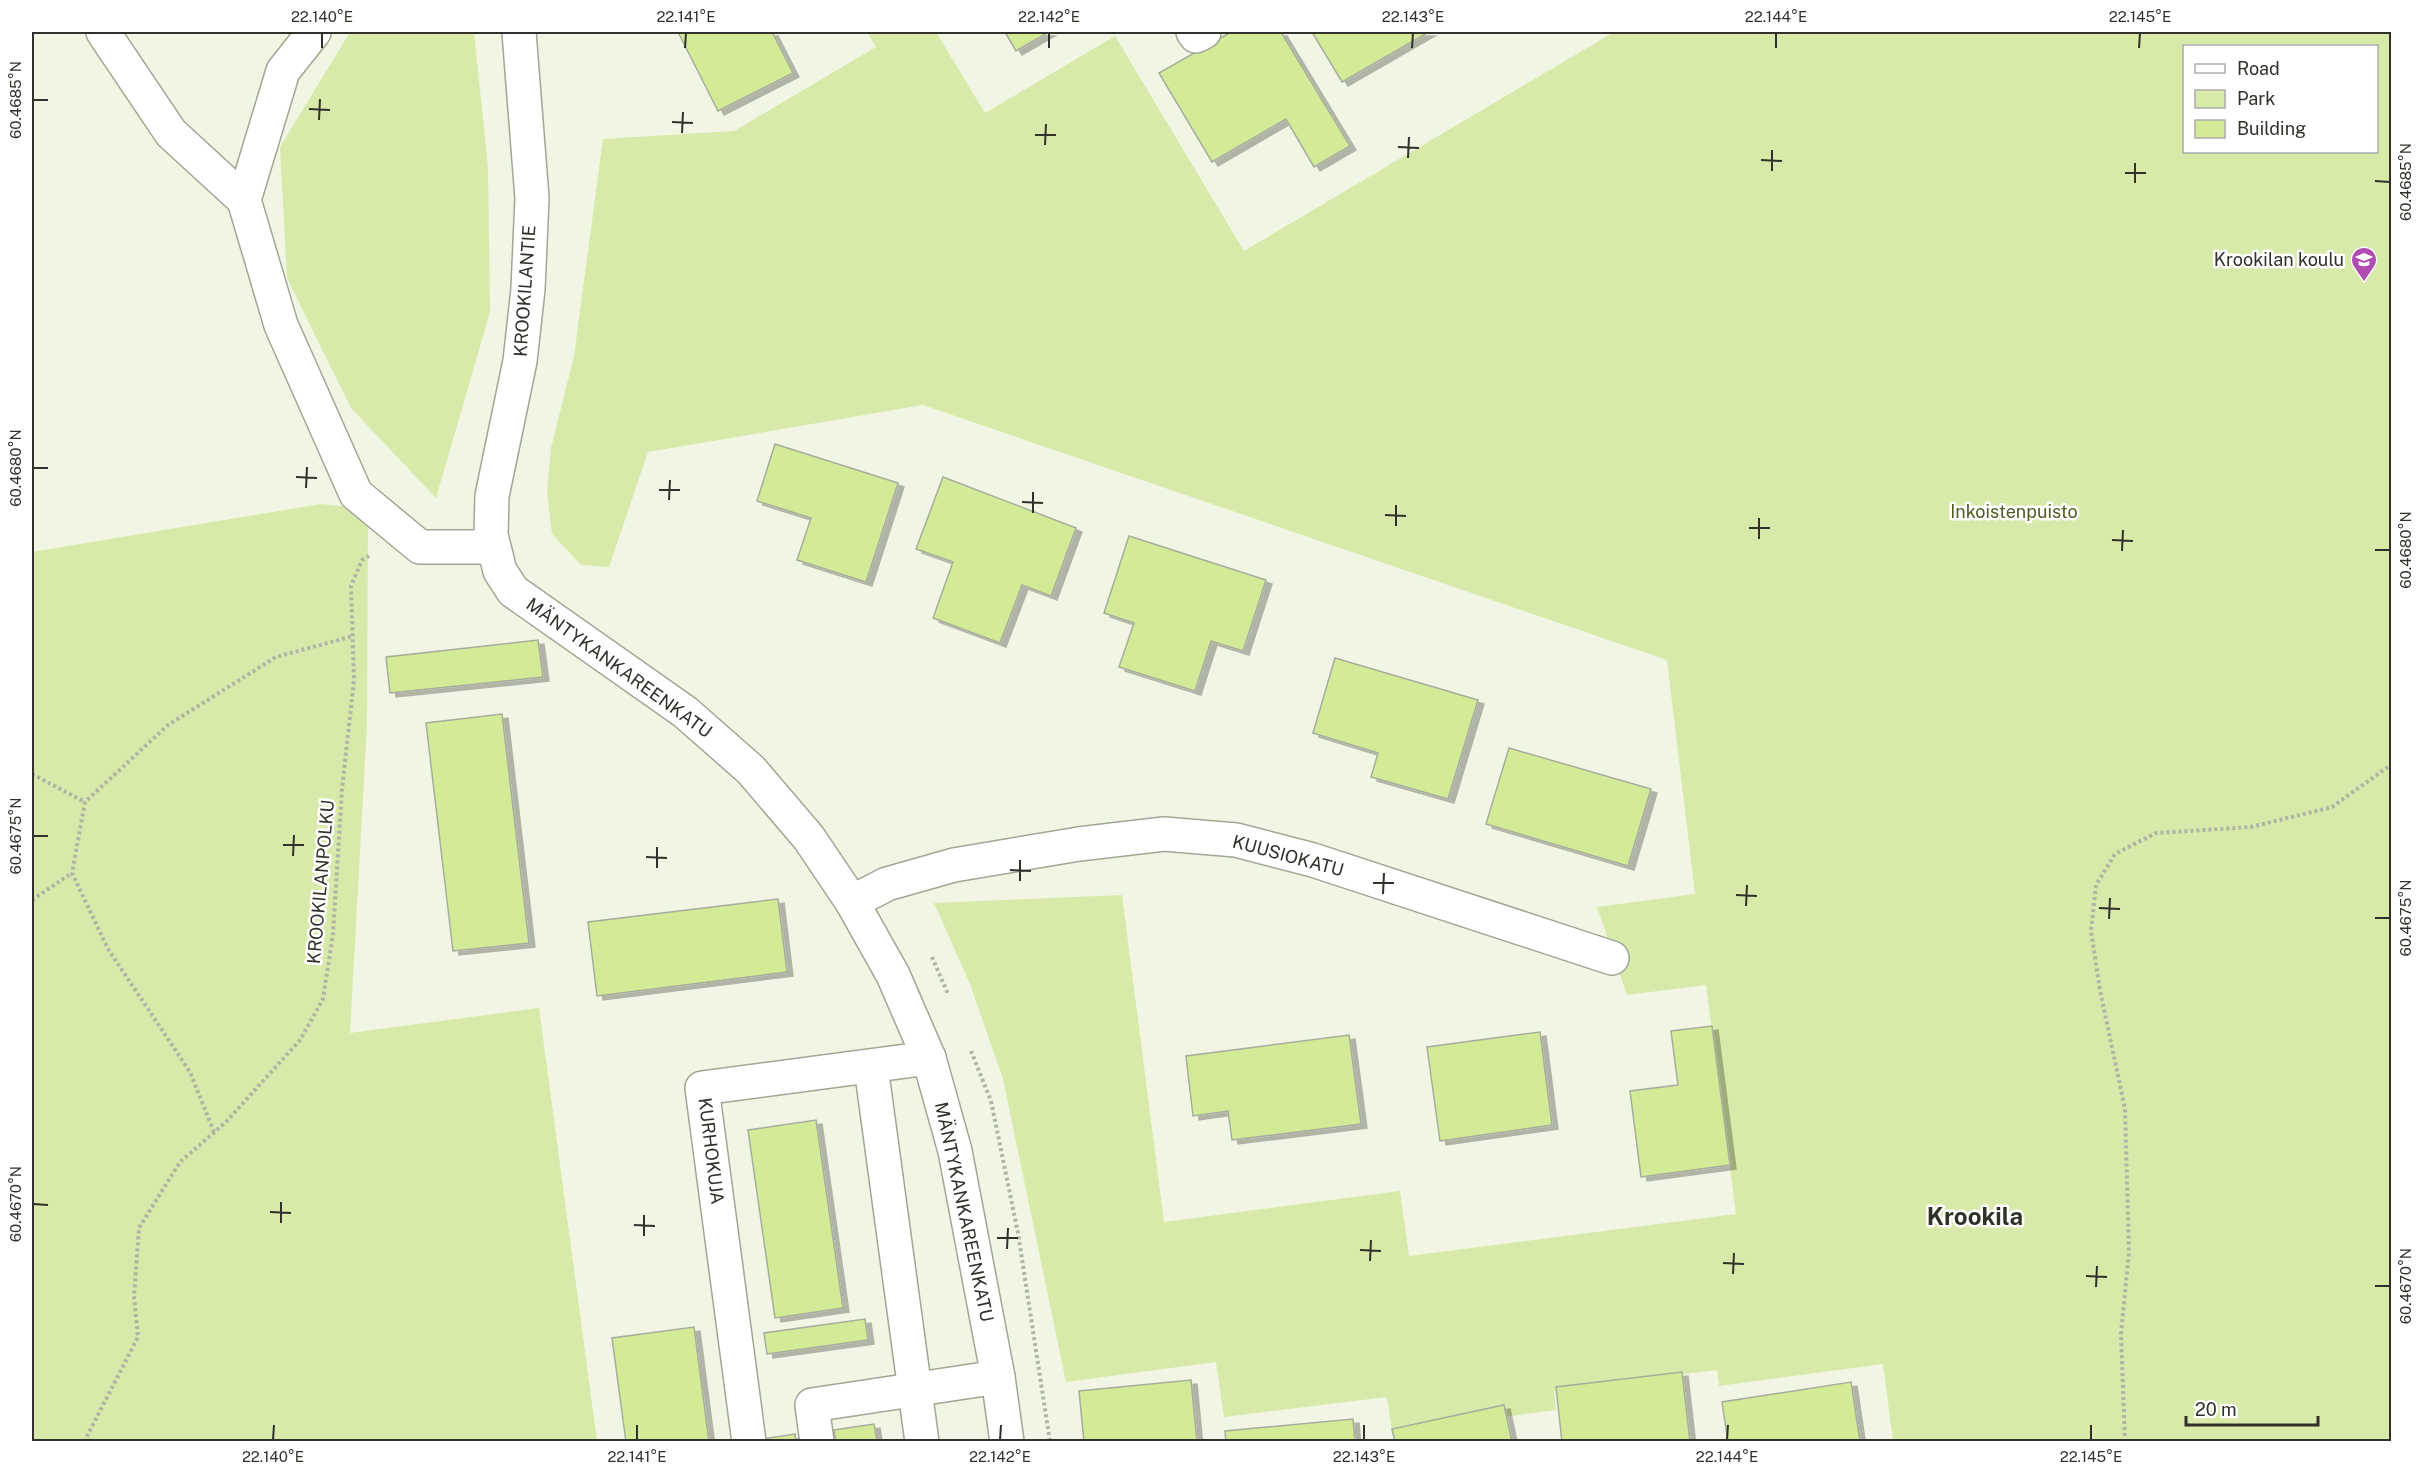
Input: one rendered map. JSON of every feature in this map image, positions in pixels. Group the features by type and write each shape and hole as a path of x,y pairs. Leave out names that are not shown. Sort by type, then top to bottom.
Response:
{"street":[{"path":"103,32 171,133 244,200 281,325 356,494 420,547 493,547"},
{"path":"244,200 283,71 314,32"},
{"name":"KROOKILANTIE","path":"493,547 492,496 520,361 528,289 532,198 519,32"},
{"path":"1193,32 1196,36 1204,32"},
{"name":"MÄNTYKANKAREENKATU","path":"493,547 500,571 513,591 685,712 750,770 809,838 852,902 893,975 929,1058 955,1151 998,1377 1008,1442"},
{"name":"KUUSIOKATU","path":"852,902 887,884 954,865 1079,844 1164,834 1236,840 1313,860 1612,958"},
{"name":"KURHOKUJA","path":"748,1442 702,1088 929,1058"},
{"path":"871,1067 922,1442"},
{"path":"818,1442 812,1405 998,1377"}],"path":[{"name":"KROOKILANPOLKU","path":"84,1442 138,1337 134,1296 139,1228 180,1162 214,1132 300,1040 323,999 333,934 342,789 354,680 351,586 362,560 379,549 420,547"},
{"path":"214,1132 190,1072 108,949 72,873 85,802 168,725 276,657 353,636"},
{"path":"2125,1442 2121,1334 2129,1252 2125,1109 2100,990 2091,931 2096,885 2115,854 2156,833 2251,827 2332,807 2391,764"},
{"path":"32,774 85,802"},
{"path":"32,900 72,873"}],"green space":[{"path":"350,32 474,32 488,168 490,312 436,498 351,408 287,278 280,147"},
{"name":"Inkoistenpuisto","path":"867,32 936,32 985,113 1115,36 1244,251 1614,32 2391,32 2391,1441 1893,1441 1883,1364 1719,1386 1717,1370 1554,1391 1556,1410 1392,1432 1387,1397 1224,1417 1216,1362 1066,1382 1003,1079 970,984 934,903 1122,895 1164,1222 1400,1191 1409,1256 1736,1214 1706,985 1627,995 1597,907 1695,894 1667,660 923,405 648,452 609,567 581,565 552,534 547,492 551,448 574,356 603,139 734,131 876,47"},
{"path":"321,504 368,509 367,724 350,1033 539,1008 597,1441 32,1442 32,552"}],"building":[{"path":"678,32 772,32 793,73 718,111"},
{"path":"1005,32 1049,32 1016,51"},
{"path":"1231,32 1281,32 1350,146 1314,167 1286,119 1212,162 1159,73"},
{"path":"1312,32 1429,32 1342,82"},
{"path":"775,444 898,483 866,582 797,560 811,518 757,501"},
{"path":"943,477 1076,528 1051,596 1022,585 1000,643 933,618 953,562 916,549"},
{"path":"1129,536 1266,580 1243,651 1211,641 1195,691 1119,667 1134,623 1104,613"},
{"path":"538,640 543,677 390,693 386,657"},
{"path":"1335,658 1478,700 1448,799 1371,777 1378,753 1313,733"},
{"path":"502,714 529,943 453,951 426,723"},
{"path":"1509,748 1651,789 1628,866 1486,824"},
{"path":"778,899 787,972 597,996 588,922"},
{"path":"1712,1026 1730,1165 1641,1177 1630,1091 1678,1085 1671,1031"},
{"path":"1540,1032 1552,1125 1440,1141 1427,1047"},
{"path":"1349,1035 1361,1124 1232,1140 1228,1111 1193,1116 1186,1056"},
{"path":"816,1120 843,1308 775,1318 748,1130"},
{"path":"865,1319 868,1340 767,1354 764,1333"},
{"path":"694,1327 709,1442 626,1442 612,1338"},
{"path":"1682,1372 1690,1442 1562,1442 1556,1387"},
{"path":"1191,1380 1197,1442 1084,1442 1079,1391"},
{"path":"1851,1382 1860,1442 1728,1442 1722,1402"},
{"path":"1504,1405 1512,1442 1395,1442 1392,1429"},
{"path":"1353,1419 1355,1442 1226,1442 1225,1431"},
{"path":"874,1424 877,1442 836,1442 834,1430"},
{"path":"795,1434 796,1442 755,1442 755,1440"}],"place":[{"name":"Krookilan koulu","path":"2364,283"}],"district":[{"name":"Krookila","path":"1975,1217"}]}
